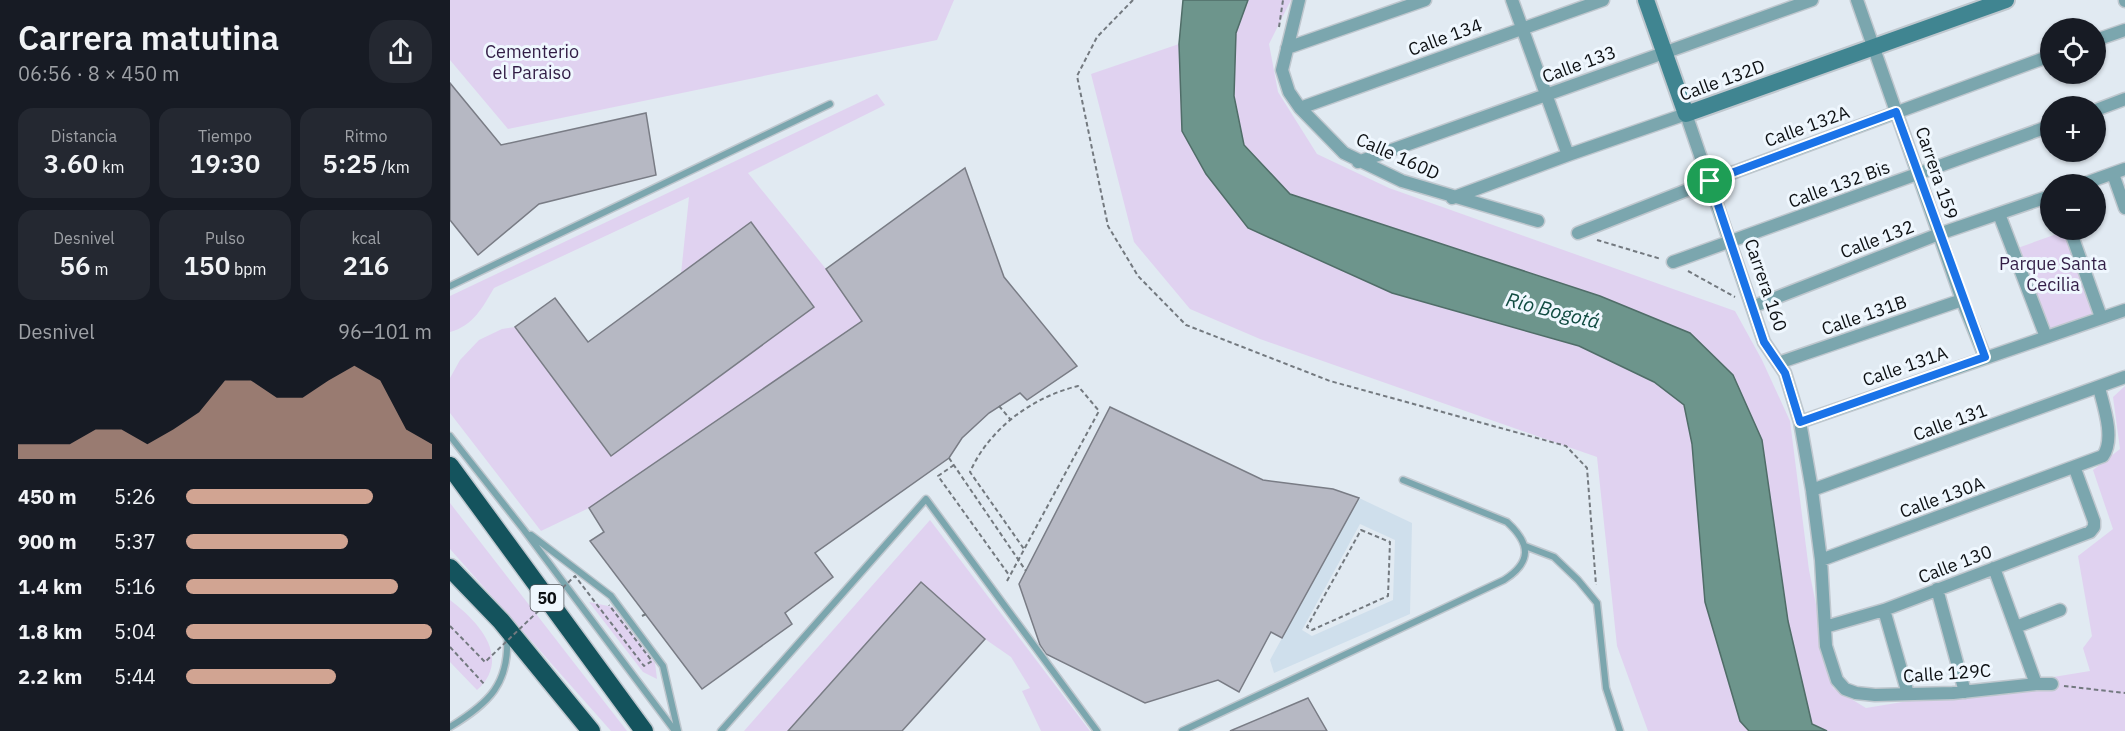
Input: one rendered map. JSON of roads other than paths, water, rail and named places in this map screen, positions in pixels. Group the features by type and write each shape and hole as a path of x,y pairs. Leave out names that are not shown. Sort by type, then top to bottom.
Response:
{"highway":[{"name":"50","path":"450,466 644,731"},
{"path":"453,574 501,621 591,731"}],"street":[{"name":"Calle 160D","path":"1299,0 1282,70 1289,92 1300,108 1344,153 1358,162 1402,181 1452,198 1538,221"},
{"path":"1287,48 1425,0"},
{"path":"1512,0 1568,154"},
{"name":"Calle 134","path":"1300,108 1603,0"},
{"name":"Carrera 160","path":"1646,0 1764,342 1785,373 1800,422 1821,560 1826,646 1837,680 1845,689"},
{"name":"Calle 133","path":"1358,162 1812,0"},
{"name":"Carrera 159","path":"1857,0 1962,300 1985,357"},
{"name":"Calle 132D","path":"1452,198 1568,154 2006,0"},
{"path":"2106,37 2125,30"},
{"name":"Calle 132A","path":"1578,233 1710,181 2040,60"},
{"path":"2106,106 2125,99"},
{"name":"Calle 132 Bis","path":"1673,262 2040,130"},
{"path":"2106,176 2125,170"},
{"path":"2113,174 2125,208"},
{"name":"Calle 132","path":"1752,307 1939,234 2040,200"},
{"path":"1999,214 2046,337"},
{"path":"2074,240 2101,317"},
{"name":"Calle 131B","path":"1778,363 1962,300"},
{"name":"Calle 131A","path":"1800,422 2125,310"},
{"name":"Calle 131","path":"1812,490 2125,377"},
{"name":"Calle 130A","path":"1821,560 2103,456 2106,451 2107,419 2099,388"},
{"name":"Calle 130","path":"1825,627 1884,610 2090,532 2094,527 2094,521 2074,468"},
{"path":"1994,568 2036,684"},
{"path":"1937,589 1965,692"},
{"path":"1884,610 1908,694"},
{"path":"2016,627 2060,610"},
{"name":"Calle 129C","path":"1845,689 1875,695 1965,692 2052,684"}],"lane":[{"path":"450,286 830,104"},
{"path":"450,436 676,731"},
{"path":"1182,731 1504,580 1518,571 1525,557 1526,546 1520,534 1507,522 1403,480"},
{"path":"721,730 926,499 1097,731"},
{"path":"524,530 611,596 663,666 676,731"},
{"path":"1526,546 1554,557 1578,580 1597,603 1606,688 1620,731"},
{"path":"450,727 479,709 500,684 508,652 507,635 501,621"}],"water":[{"name":"Río Bogotá","path":"1183,0 1248,0 1236,33 1234,96 1244,145 1290,194 1600,296 1690,333 1733,375 1762,440 1788,621 1812,724 1827,731 1749,731 1740,721 1705,602 1692,444 1684,405 1654,382 1579,346 1392,293 1248,228 1206,174 1182,131 1179,44"}],"park label":[{"name":"Cementerio el Paraiso","path":"532,61"},
{"name":"Parque Santa Cecilia","path":"2053,273"}]}
